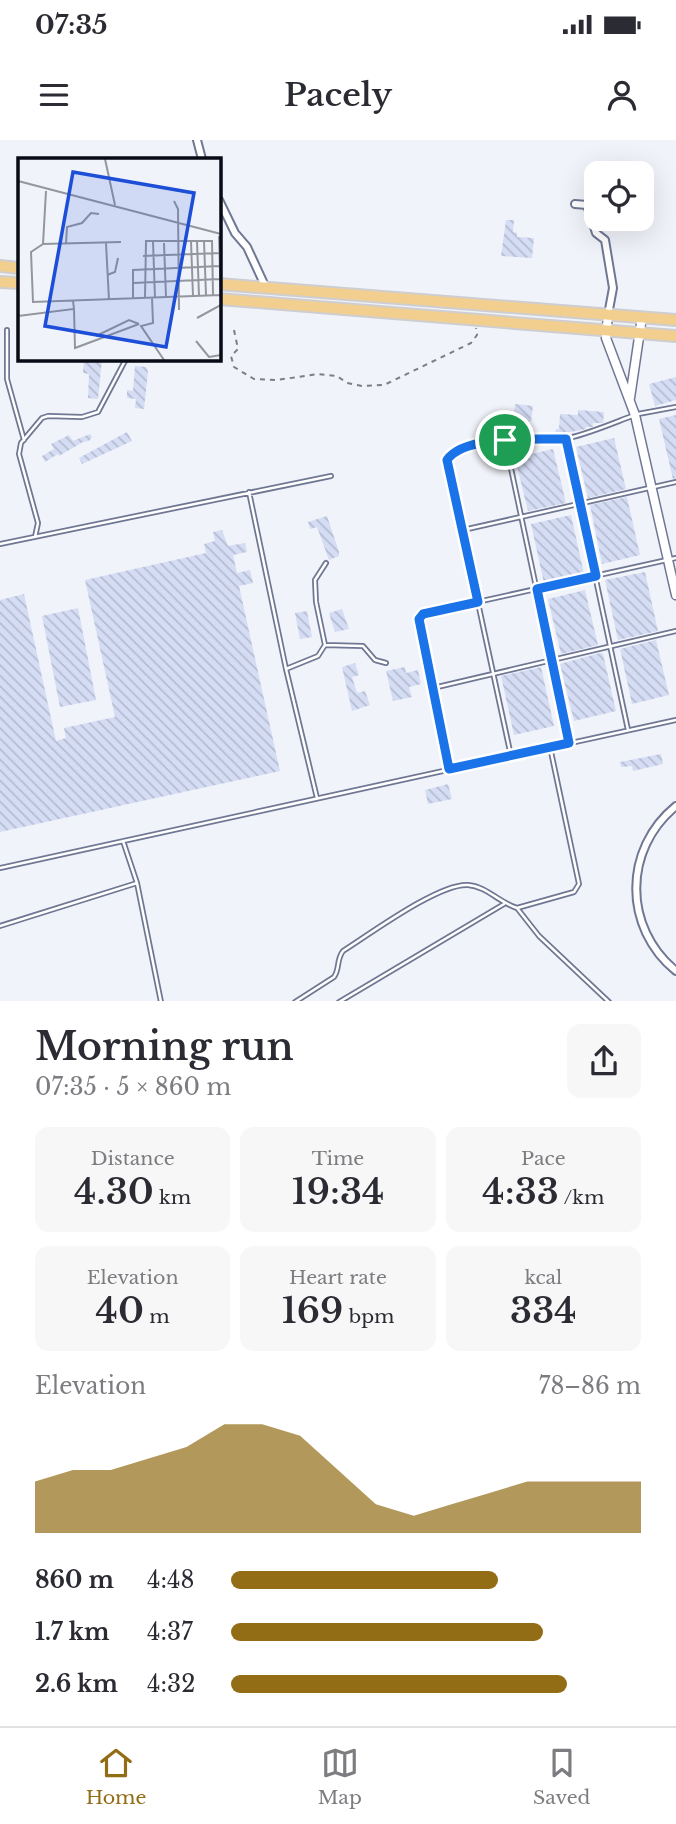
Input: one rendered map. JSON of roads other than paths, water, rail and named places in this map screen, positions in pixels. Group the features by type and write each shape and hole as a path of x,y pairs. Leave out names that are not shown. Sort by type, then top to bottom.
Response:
{"highway":[{"path":"0,266 18,268"},
{"path":"0,282 18,284"},
{"path":"220,284 676,320"},
{"path":"220,299 676,336"}],"street":[{"path":"197,140 202,158"},
{"path":"220,202 235,233 247,247 267,288"},
{"path":"575,204 587,205 596,233 605,240 613,288 606,331 635,415 672,559 676,595"},
{"path":"630,401 642,317"},
{"path":"676,806 661,820 647,841 638,863 635,888 638,912 646,935 660,956 676,971"}],"lane":[{"path":"6,330 7,379 24,440"},
{"path":"35,537 38,523 19,454 24,440 42,418 82,417 98,412 125,360"},
{"path":"511,756 447,460 451,453 463,447 505,440 566,439 635,415 676,407"},
{"path":"566,439 628,730"},
{"path":"505,440 569,743"},
{"path":"0,544 331,475"},
{"path":"463,530 676,482"},
{"path":"249,492 286,669 317,798"},
{"path":"449,769 419,619 423,614 672,559"},
{"path":"286,669 318,656 325,645 316,602 315,580 326,563"},
{"path":"433,688 676,631"},
{"path":"325,645 363,646 375,660 386,663"},
{"path":"0,868 676,720"},
{"path":"297,1001 334,977 338,957 343,951 445,889 466,884 475,886 503,904 517,908 574,892 579,884 550,747"},
{"path":"123,841 137,883 162,1000"},
{"path":"0,926 137,883"},
{"path":"341,1001 503,904"},
{"path":"517,908 539,936 608,1001"}]}
